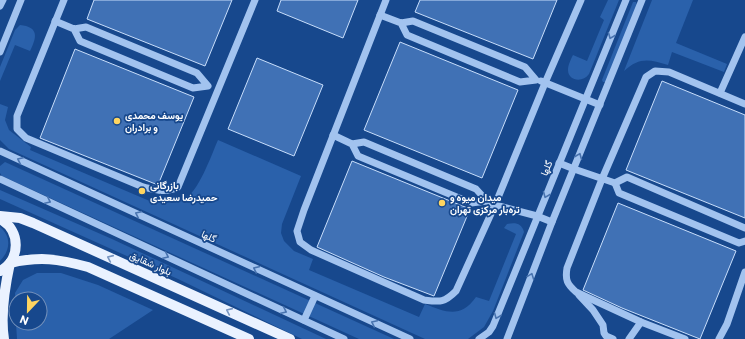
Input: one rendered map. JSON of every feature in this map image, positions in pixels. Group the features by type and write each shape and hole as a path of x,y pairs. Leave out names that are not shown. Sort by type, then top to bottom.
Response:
{"main road":[{"path":"0,218 10,226 16,245 15,254 10,263 4,297 3,335"},
{"name":"بلوار شقایق","path":"0,218 20,218 33,223 290,339"},
{"path":"0,271 10,263 30,259 50,259 88,267 249,339"},
{"path":"0,319 3,335"}],"street":[{"path":"0,6 3,0"},
{"path":"0,52 21,0"},
{"path":"64,0 17,116 17,129 26,138 143,187 159,191 170,191 178,187 255,0"},
{"path":"386,0 296,231 300,242 310,250 424,300 439,302 449,299 456,291 495,205 545,82 581,0"},
{"name":"گلها","path":"479,339 489,332 493,326 626,0"},
{"path":"507,339 552,222 642,0"},
{"path":"380,15 401,23 413,21 518,64 525,67 536,80"},
{"path":"55,22 74,29 86,27 197,73 208,86 218,90"},
{"path":"401,23 407,35 520,82 536,80 545,82 600,105"},
{"path":"74,29 80,41 193,88 208,86"},
{"path":"720,94 745,37"},
{"path":"614,339 606,336 603,325 593,310 568,285 566,277 567,268 602,179 646,77 655,71 669,72 745,104"},
{"path":"334,135 352,144 364,142 476,188 487,201 495,205 537,216 552,222"},
{"path":"352,144 358,156 471,203 487,201"},
{"name":"گلها","path":"0,151 410,339"},
{"path":"559,163 616,183 627,177 745,228"},
{"path":"0,179 344,339"},
{"path":"616,183 619,193 739,243 745,241"},
{"path":"719,339 727,324 745,272"},
{"path":"576,292 641,322 685,339"},
{"path":"304,320 315,296"},
{"path":"629,339 641,322"}],"shaded area":[{"path":"608,0 619,0 589,74 583,79 576,80 570,77 568,66 573,55 587,61 604,20 600,17"},
{"path":"652,0 693,0 676,43 727,64 724,72 672,52 668,65 655,61 644,60 629,66 624,71"},
{"path":"633,2 636,2 637,5 606,82 603,82 602,80"},
{"path":"20,25 26,26 33,30 35,34 34,41 30,51 15,45 0,81 0,67 15,30"},
{"path":"0,104 8,107 5,120 9,130 31,147 30,150 152,202 155,197 165,199 183,199 189,196 199,182 218,140 301,176 282,224 281,233 284,241 294,251 313,259 309,270 419,317 425,304 440,310 453,312 465,308 476,297 489,301 516,234 504,228 507,224 515,223 522,227 524,232 493,311 484,327 468,339 425,339 9,149 0,140"},
{"path":"5,162 394,339 359,339 2,176 0,173 0,166"},
{"path":"0,190 112,239 326,339 302,339 178,279 0,199"},
{"path":"0,227 4,231 8,240 8,248 0,261"},
{"path":"37,273 61,273 98,285 153,310 109,339 17,339 16,331 48,331 48,291 16,291 23,280"}],"building":[{"path":"94,0 232,0 205,66 87,19"},
{"path":"281,0 358,0 343,38 277,11"},
{"path":"420,0 557,0 533,59 415,12"},
{"path":"400,42 518,90 482,178 364,130"},
{"path":"75,49 194,97 158,185 40,138"},
{"path":"257,58 323,85 294,156 228,129"},
{"path":"662,81 745,115 745,218 626,170"},
{"path":"352,161 470,209 434,296 384,277 317,247"},
{"path":"618,203 736,251 700,339 622,308 583,290"}],"place":[{"name":"یوسف محمدی و برادران","path":"117,121"},
{"name":"بازرگانی حمیدرضا سعیدی","path":"142,191"},
{"name":"میدان میوه و تره‌بار مرکزی تهران","path":"442,203"}]}
